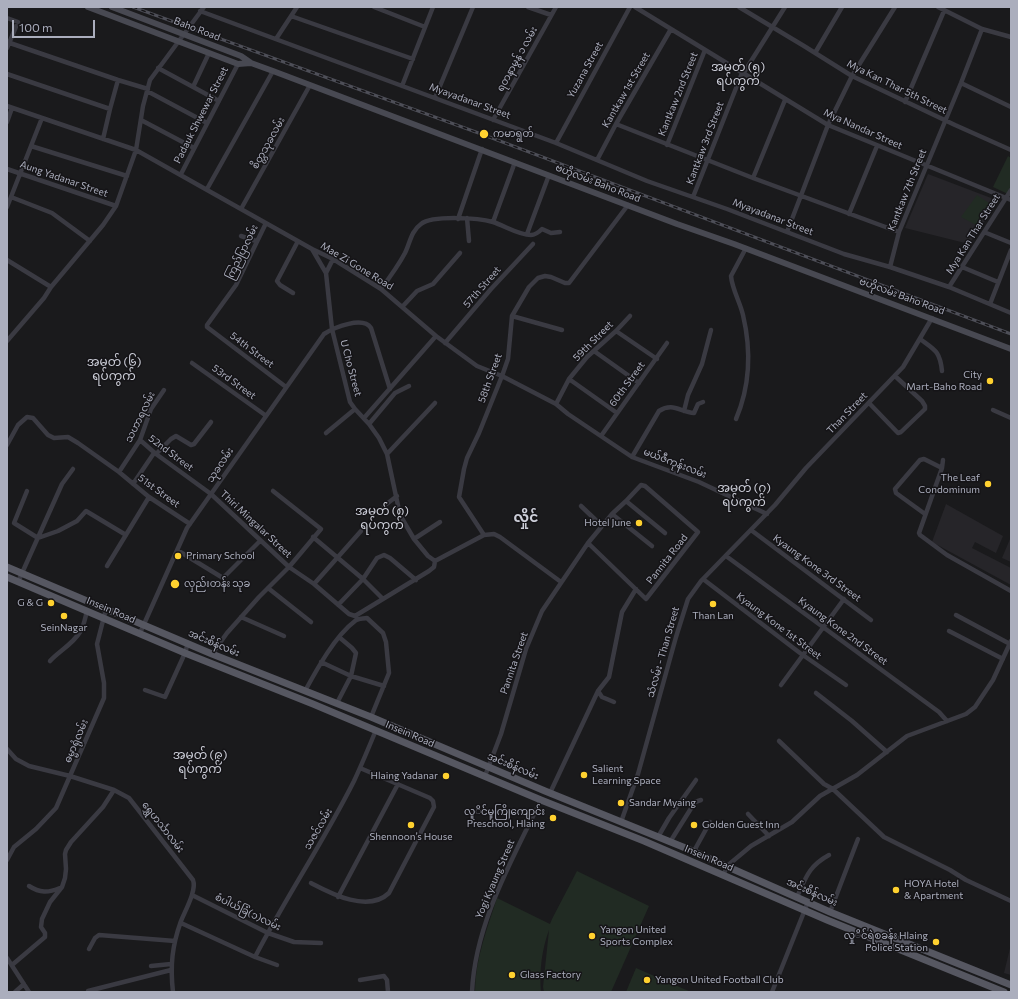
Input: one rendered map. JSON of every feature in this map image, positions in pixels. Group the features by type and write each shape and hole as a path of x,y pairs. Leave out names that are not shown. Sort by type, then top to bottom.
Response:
{"main road":[{"name":"ဗဟိုလမ်း Baho Road","path":"88,7 238,64 251,63 273,71 1011,348"},
{"name":"Baho Road","path":"112,7 241,56 251,63"},
{"name":"အင်းစိန်လမ်း","path":"7,567 212,654 337,703 489,766 547,792 694,851 830,912 1011,985"},
{"name":"Insein Road","path":"7,577 185,653 376,730 541,800 724,874 920,958"},
{"path":"376,730 381,722"},
{"path":"432,754 436,744"},
{"path":"541,800 547,792"},
{"path":"614,830 620,821"},
{"path":"658,847 660,838"},
{"path":"679,856 683,847"},
{"path":"777,898 780,889"},
{"path":"920,958 1004,992"},
{"path":"969,977 972,969"}],"street":[{"path":"276,39 297,7"},
{"path":"374,7 425,27"},
{"path":"402,86 433,7"},
{"path":"436,98 473,7"},
{"path":"528,7 551,16"},
{"name":"ရတနာမွန် ၁ လမ်း","path":"493,120 556,7"},
{"name":"Yuzana Street","path":"556,143 630,7"},
{"name":"Mya Nandar Street","path":"635,7 742,74 828,125 1008,200"},
{"name":"Mya Kan Thar 5th Street","path":"739,7 852,76 905,102 1011,150"},
{"name":"Kantkaw 3rd Street","path":"693,197 742,74 785,7"},
{"path":"815,53 842,7"},
{"path":"787,232 828,125 852,76 895,7"},
{"path":"938,7 982,29 1011,37"},
{"path":"7,341 103,225 116,206 136,150 150,80 202,9"},
{"name":"Myayadanar Street","path":"202,9 276,39 556,143 648,181 844,254 890,267 949,287 1011,313"},
{"path":"905,102 944,11"},
{"path":"291,16 413,59"},
{"path":"7,18 18,22 8,42 7,48"},
{"name":"Kantkaw 1st Street","path":"597,160 671,29"},
{"name":"Kantkaw 7th Street","path":"890,267 899,232 946,121 982,29"},
{"path":"8,42 147,90 207,123"},
{"name":"Kantkaw 2nd Street","path":"667,145 705,50"},
{"path":"193,87 209,53"},
{"name":"Padauk Shwewar Street","path":"181,174 238,64"},
{"path":"158,68 219,101"},
{"path":"207,189 273,71"},
{"path":"7,74 110,109"},
{"path":"103,139 118,80"},
{"path":"961,83 1011,107"},
{"name":"စိတ္တသုခလမ်း","path":"241,209 310,85"},
{"path":"753,178 785,100"},
{"name":"Mae Zi Gone Road","path":"7,106 136,150 181,174 312,249 333,259 381,289 403,306 436,336 476,366 502,376 556,404 601,436"},
{"path":"7,122 12,108"},
{"path":"7,207 42,118"},
{"path":"141,120 194,148"},
{"path":"616,124 753,178 899,232"},
{"path":"31,146 127,176"},
{"path":"849,214 877,146"},
{"path":"458,218 482,150"},
{"path":"493,222 515,162"},
{"name":"Aung Yadanar Street","path":"7,170 116,206"},
{"path":"527,234 549,175"},
{"name":"Mya Kan Thar Street","path":"949,287 984,232 1008,200 1011,190"},
{"path":"11,197 52,213 90,241"},
{"name":"58th Street","path":"484,535 459,497 467,458 479,433 502,376 509,352 512,316 529,287 538,278 545,276 569,283 628,205"},
{"path":"381,289 396,269 406,251 415,229 422,222 446,218 474,218 493,222 516,232 527,234 536,234 542,229 551,233 560,232"},
{"path":"467,218 469,241"},
{"name":"ကြည်ပြာလမ်း","path":"207,327 236,285 266,223"},
{"path":"984,232 1011,243"},
{"path":"241,236 256,242"},
{"path":"293,293 280,285 278,281 298,241"},
{"name":"57th Street","path":"445,343 491,289 533,244"},
{"path":"736,419 740,410 746,381 748,351 743,315 731,276 746,248"},
{"name":"U Cho Street","path":"312,249 326,273 332,329 350,402 379,438 387,454 400,516 414,539 428,556 435,561"},
{"path":"990,304 1011,250"},
{"path":"403,306 416,291 433,284 460,252"},
{"path":"326,273 333,259"},
{"path":"7,260 51,287"},
{"path":"962,267 998,282"},
{"path":"512,316 562,330"},
{"name":"59th Street","path":"556,404 569,379 594,351 616,332 630,316"},
{"name":"Than Street","path":"767,514 806,468 903,368 932,318"},
{"path":"332,329 361,322 369,325 390,389"},
{"name":"54th Street","path":"207,327 286,387"},
{"name":"သုခလမ်း","path":"140,633 190,524 265,415 324,334 332,329"},
{"path":"684,411 688,395 702,364 710,330"},
{"path":"616,332 657,358"},
{"path":"364,418 436,336"},
{"path":"920,339 937,352 941,362 942,371"},
{"name":"60th Street","path":"601,436 667,343"},
{"path":"594,351 639,383"},
{"name":"53rd Street","path":"192,363 265,415"},
{"path":"869,403 898,433 925,410 925,406 922,402 895,376"},
{"path":"569,379 617,413"},
{"path":"369,424 395,393 409,386"},
{"name":"သဟာရလမ်း","path":"119,472 140,440 151,409 164,390"},
{"path":"632,457 659,411 665,407 671,407 694,413 698,404 703,402"},
{"path":"387,454 435,403"},
{"path":"326,433 355,409"},
{"path":"992,410 1011,418"},
{"name":"51st Street","path":"8,438 18,425 27,417 33,418 48,436 54,438 68,437 78,443 119,472 149,497 190,524"},
{"path":"133,484 155,453 171,439 176,436 191,445 194,444 211,422"},
{"name":"မယ်ဇီကုန်းလမ်း","path":"601,436 632,457 699,482 767,514"},
{"path":"7,445 8,438"},
{"name":"52nd Street","path":"140,440 155,453 211,494"},
{"path":"925,514 896,493 895,489 920,460 924,459 942,468"},
{"path":"943,460 942,468 919,533 922,537 947,555 1011,591"},
{"path":"18,582 62,484 73,469"},
{"name":"Pannita Road","path":"636,590 647,599 698,532 698,530 643,485 641,485 626,501 665,533"},
{"path":"27,491 14,523 38,538"},
{"path":"212,654 227,633 289,567 321,529 273,491"},
{"name":"Thiri Mingalar Street","path":"211,494 289,567 314,584 349,614 355,616 383,599"},
{"path":"384,506 397,496"},
{"path":"107,566 149,497"},
{"name":"Pannita Street","path":"485,776 501,734 526,649 542,612 588,543 612,514 626,501"},
{"path":"581,506 602,526"},
{"path":"38,538 77,521 86,511 126,535"},
{"name":"Pannita Road","path":"612,514 652,546"},
{"name":"သံလမ်း - Than Street","path":"620,821 638,774 676,636 688,599 703,579 767,514"},
{"path":"414,539 440,522"},
{"name":"Kyaung Kone 3rd Street","path":"751,530 871,620"},
{"path":"314,584 361,531"},
{"path":"313,537 336,558 363,579 383,599 429,571 434,566 435,561 484,535 494,534 561,582"},
{"path":"177,550 223,578 260,541"},
{"path":"547,792 598,692 609,677 622,612 636,590 588,543"},
{"path":"338,605 363,579 377,558 384,555 390,558 416,580"},
{"name":"Kyaung Kone 2nd Street","path":"726,556 939,712 947,722"},
{"name":"Kyaung Kone 1st Street","path":"703,579 804,656 846,685"},
{"path":"268,588 311,622"},
{"path":"781,685 804,656 844,599"},
{"name":"ဓမ္မာရုံလမ်း","path":"7,860 14,847 50,816 56,808 104,698 104,683 97,644 106,609"},
{"path":"50,661 56,654 72,642 80,632 87,611"},
{"path":"724,874 727,866 751,846 792,822 820,796 857,775 907,736 966,714 975,707 993,680 1010,642 956,615"},
{"path":"241,617 284,636"},
{"path":"305,691 321,662 338,637 356,620 367,618 383,633 386,642 389,673 371,717"},
{"path":"949,631 1003,660"},
{"path":"337,703 351,676 356,653 338,637"},
{"path":"145,690 165,697 188,643"},
{"path":"321,662 351,676 384,686"},
{"path":"598,692 602,696 614,702"},
{"path":"816,693 852,720 887,752"},
{"name":"သဇင်လမ်း","path":"255,957 332,822 360,768 376,730"},
{"path":"779,741 824,784 833,789 884,837 966,880 1011,901"},
{"name":"ရွှေဟင်္သာလမ်း","path":"7,749 16,759 29,766 70,776 114,790 129,798 186,871 194,884 192,895 173,947 171,964 173,992"},
{"path":"311,883 338,897 356,901 381,899 389,893 434,807 433,801 430,798 360,768"},
{"path":"660,838 669,818 696,780"},
{"path":"338,897 398,784"},
{"path":"12,965 45,937 41,927 42,919 50,902 62,887 66,869 66,850 71,842 103,807 114,790"},
{"name":"Yogi Kyaung Street","path":"472,992 473,974 489,911 541,800"},
{"path":"670,842 695,802 701,800"},
{"path":"748,814 769,836"},
{"path":"694,851 710,822"},
{"path":"830,912 858,839"},
{"path":"797,897 811,869 818,861 829,855"},
{"path":"29,886 43,892 52,891 62,887"},
{"name":"စံပါယ်ခြံ(၁)လမ်း","path":"192,895 268,933 294,942 321,943"},
{"path":"772,992 808,902"},
{"path":"181,923 255,957 278,965"},
{"path":"89,949 95,938 99,935 175,941"},
{"path":"920,958 923,950"},
{"path":"7,958 29,992"},
{"path":"151,966 171,964"},
{"path":"88,991 171,970"},
{"path":"360,980 384,976 387,980 388,992"},
{"path":"15,992 24,984"}],"shaded area":[{"path":"1008,156 1011,158 1011,187 1008,194 993,187"},
{"path":"928,174 999,201 969,244 905,228"},
{"path":"977,195 992,205 978,226 961,217"},
{"path":"946,504 1003,536 996,553 975,542 972,548 1011,568 1011,585 932,542"},
{"path":"1010,539 1011,540 1011,562 1002,558"},
{"name":"Yangon United Sports Complex","path":"577,871 649,906 611,992 544,992 543,987 549,930 542,960 540,976 541,992 475,992 479,956 497,898 550,924"},
{"path":"1011,944 1011,975 1004,973"},
{"name":"Yangon United Football Club","path":"636,968 691,992 626,992"}],"railway":[{"path":"133,7 484,135 1011,334"}],"place":[{"name":"ကမာရွတ်","path":"484,134"},
{"name":"City Mart-Baho Road","path":"990,381"},
{"name":"The Leaf Condominum","path":"988,484"},
{"name":"Hotel June","path":"639,523"},
{"name":"Primary School","path":"178,556"},
{"name":"လှည်းတန်း သုခ","path":"175,584"},
{"name":"G & G","path":"51,603"},
{"name":"Than Lan","path":"713,604"},
{"name":"SeinNagar","path":"64,616"},
{"name":"Salient Learning Space","path":"584,775"},
{"name":"Hlaing Yadanar","path":"446,776"},
{"name":"Sandar Myaing","path":"621,803"},
{"name":"လှုိင်မူကြိုကျောင်း Preschool, Hlaing","path":"553,818"},
{"name":"Shennoon’s House","path":"411,825"},
{"name":"Golden Guest Inn","path":"694,825"},
{"name":"HOYA Hotel & Apartment","path":"896,890"},
{"name":"Yangon United Sports Complex","path":"592,936"},
{"name":"လှုိင်ရဲစခန်း Hlaing Police Station","path":"936,942"},
{"name":"Glass Factory","path":"512,975"},
{"name":"Yangon United Football Club","path":"647,980"}],"district":[{"name":"အမှတ် (၅) ရပ်ကွက်","path":"738,74"},
{"name":"အမှတ် (၆) ရပ်ကွက်","path":"114,369"},
{"name":"အမှတ် (၇) ရပ်ကွက်","path":"744,495"},
{"name":"လှိုင်","path":"526,517"},
{"name":"အမှတ် (၈) ရပ်ကွက်","path":"382,518"},
{"name":"အမှတ် (၉) ရပ်ကွက်","path":"200,762"}]}
